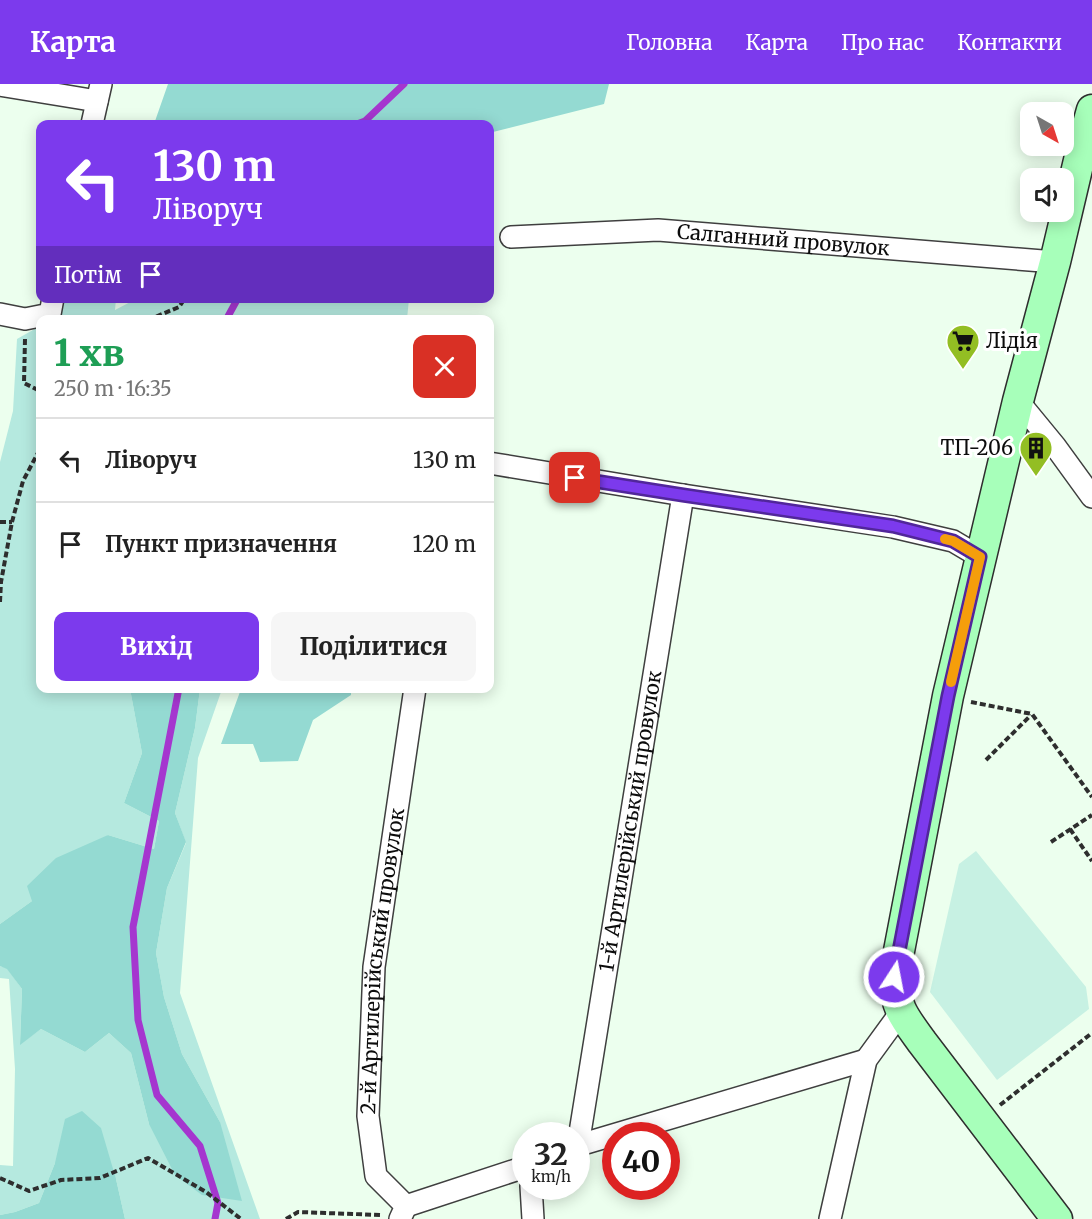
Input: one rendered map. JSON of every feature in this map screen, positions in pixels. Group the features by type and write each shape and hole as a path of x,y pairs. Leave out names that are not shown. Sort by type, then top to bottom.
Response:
{"street":[{"path":"0,86 99,93 93,120"},
{"path":"1057,1219 901,1012 895,995 894,977 948,696 980,557 1018,401 1090,129"},
{"name":"Салганний провулок","path":"511,237 658,230 1055,262"},
{"path":"0,314 25,318 52,306"},
{"path":"1018,401 1055,446 1092,497"},
{"path":"494,465 893,526 953,541 980,557"},
{"name":"1-й Артилерійський провулок","path":"581,1122 683,495"},
{"name":"2-й Артилерійський провулок","path":"403,1212 376,1176 368,1116 374,967 414,693"},
{"path":"830,1219 866,1060 901,1012"},
{"path":"590,1141 866,1060"},
{"path":"403,1212 512,1172"},
{"path":"532,1200 533,1219"}],"path":[{"path":"159,315 181,303"},
{"path":"25,318 24,383 36,389"},
{"path":"0,602 12,522 23,481 36,457"},
{"path":"0,522 12,522"},
{"path":"970,702 1032,714 1092,797"},
{"path":"986,760 1032,714"},
{"path":"1051,842 1092,814"},
{"path":"1070,829 1092,861"},
{"path":"1000,1106 1092,1033"},
{"path":"0,1178 29,1191 61,1180 100,1178 148,1158 206,1191 241,1219"},
{"path":"286,1219 298,1212 385,1215 403,1212"}],"shaded area":[{"path":"168,84 609,84 604,104 494,132 494,120 155,120"},
{"path":"60,303 116,303 115,310 128,303 409,303 407,315 56,315"},
{"path":"36,328 36,693 131,693 142,753 124,803 159,821 154,849 108,835 32,901 0,924 0,462 13,411 17,339"},
{"path":"131,693 199,693 195,728 175,813 186,842 167,888 156,953 164,997 182,1054 220,1122 242,1201 202,1195 175,1175 149,1124 131,1053 109,1033 85,1052 41,1029 20,1045 22,989 7,969 0,966 0,924 32,901 27,886 56,858 108,835 154,849 159,821 124,803 142,753"},
{"path":"199,693 221,693 198,758 180,993 260,1219 125,1219 116,1179 55,1163 39,1203 0,1215 0,1165 13,1166 15,1069 9,979 0,978 0,966 7,968 22,989 20,1044 41,1029 85,1052 109,1033 131,1053 149,1124 220,1122 182,1054 164,997 156,953 167,888 186,843 175,813 195,728"},
{"path":"239,693 351,693 313,720 298,761 260,762 253,744 221,744"},
{"path":"976,851 1086,987 1089,1009 997,1080 930,992 959,864"},
{"path":"82,1111 101,1128 125,1219 0,1219 0,1215 39,1203 55,1163 65,1119"}],"waterway":[{"path":"366,120 404,84"},
{"path":"229,315 235,303"},
{"path":"178,693 133,927 138,1020 157,1095 200,1146 218,1203 215,1219"}],"slow traffic":[{"path":"945,539 953,541 980,557 951,682"}],"place":[{"name":"Лідія","path":"963,370"},
{"name":"ТП-206","path":"1036,477"}],"route":[{"path":"575,478 893,526 953,541 980,557 948,696 894,977"}]}
